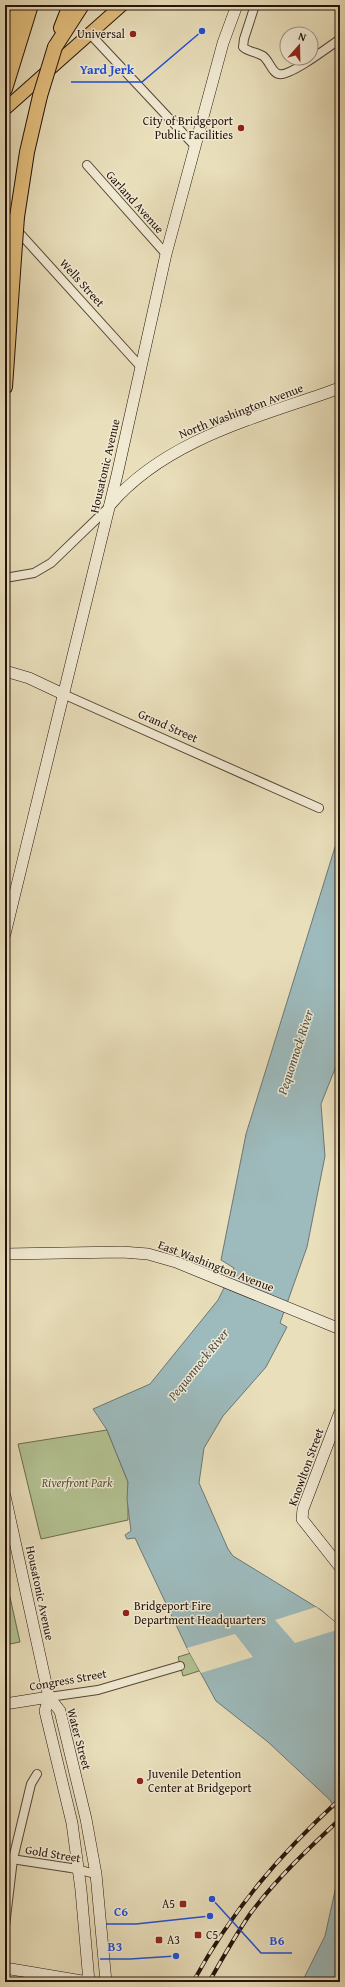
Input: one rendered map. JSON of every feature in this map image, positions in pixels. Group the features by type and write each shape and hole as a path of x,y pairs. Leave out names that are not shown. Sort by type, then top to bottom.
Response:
{"highway":[{"path":"5,85 11,35 19,5"},
{"path":"5,89 31,5"},
{"path":"5,387 15,244 11,217 40,96 70,5"},
{"path":"55,48 82,5"}],"main road":[{"path":"5,109 122,5"},
{"name":"Housatonic Avenue","path":"5,934 109,507 166,254 223,43 237,5"},
{"name":"North Washington Avenue","path":"109,507 120,494 146,472 179,449 224,430 340,388"},
{"name":"Grand Street","path":"5,671 29,678 63,694"},
{"name":"East Washington Avenue","path":"5,1254 122,1252 148,1254 176,1262 340,1329"},
{"name":"Knowlton Street","path":"340,1412 303,1509 302,1519 340,1567"},
{"name":"Housatonic Avenue","path":"5,1496 49,1697"},
{"name":"Congress Street","path":"5,1704 49,1697"},
{"name":"Water Street","path":"49,1697 45,1711 72,1823 79,1870 89,1982"},
{"name":"Water Street","path":"49,1697 60,1711 86,1819 96,1874 106,1982"},
{"path":"5,1968 89,1982"}],"street":[{"path":"256,5 244,39 243,47 263,56 276,73 280,75 285,74 297,67 340,39"},
{"path":"90,34 194,146"},
{"name":"Garland Avenue","path":"87,165 166,254"},
{"name":"Wells Street","path":"11,217 140,366"},
{"name":"North Washington Avenue","path":"5,578 34,573 51,563 109,507"},
{"name":"Grand Street","path":"63,694 319,808"},
{"name":"Congress Street","path":"49,1697 98,1690 180,1666"},
{"path":"5,1926 9,1859 31,1784 37,1774"},
{"name":"Gold Street","path":"9,1859 96,1874"}],"green space":[{"name":"Riverfront Park","path":"107,1430 128,1482 128,1520 41,1539 18,1444"},
{"path":"5,1575 20,1642 5,1645"},
{"path":"236,1639 250,1655 183,1676 178,1657"}],"water":[{"name":"Pequonnock River","path":"340,831 340,1056 321,1104 325,1156 307,1247 280,1323 287,1327 266,1367 223,1416 204,1448 199,1483 228,1549 233,1556 321,1610 340,1626 340,1818 330,1800 268,1742 216,1701 187,1648 135,1538 127,1539 125,1535 131,1531 127,1499 128,1482 107,1430 93,1409 150,1384 218,1300 234,1268 221,1260 246,1134"},
{"path":"340,1868 340,1982 302,1982 325,1936"}],"pier":[{"path":"316,1607 340,1626 340,1629 295,1643 275,1620"},
{"path":"235,1634 253,1657 201,1673 187,1648"}],"railway":[{"path":"193,1982 224,1930 259,1884 297,1841 340,1799"},
{"path":"209,1982 239,1931 260,1901 293,1864 340,1819"}],"place":[{"name":"Yard Jerk","path":"202,31"},
{"name":"Universal","path":"133,34"},
{"name":"City of Bridgeport Public Facilities","path":"241,128"},
{"name":"Bridgeport Fire Department Headquarters","path":"126,1613"},
{"name":"Juvenile Detention Center at Bridgeport","path":"140,1781"},
{"name":"B6","path":"212,1899"},
{"name":"A5","path":"183,1904"},
{"name":"C6","path":"210,1916"},
{"name":"C5","path":"198,1935"},
{"name":"A3","path":"159,1940"},
{"name":"B3","path":"176,1956"}]}
